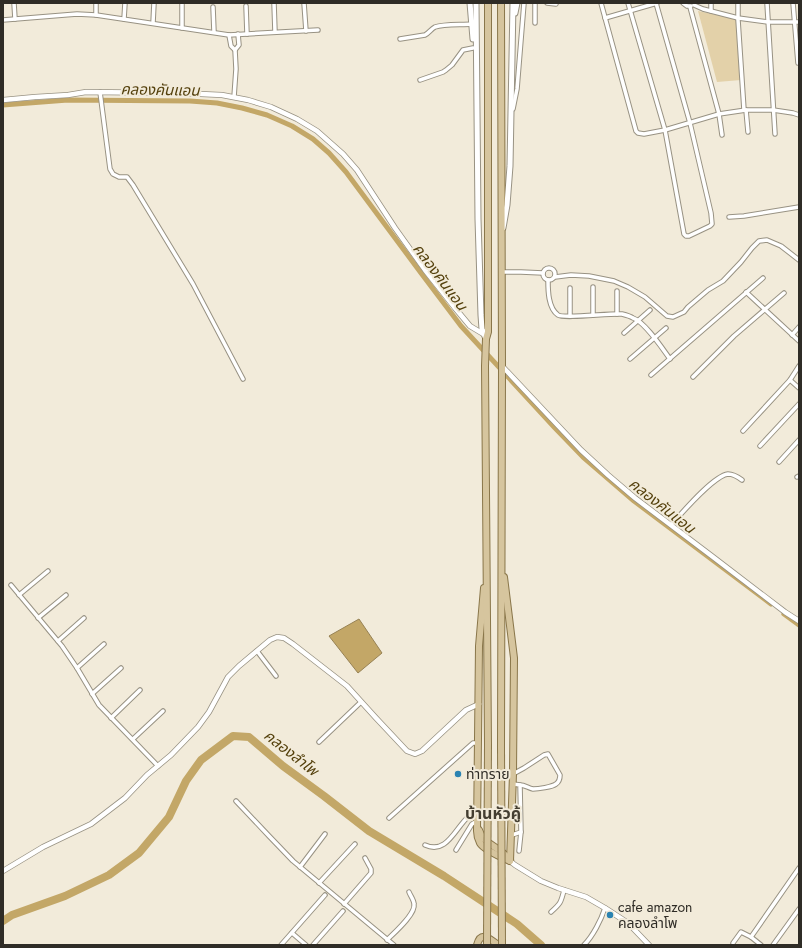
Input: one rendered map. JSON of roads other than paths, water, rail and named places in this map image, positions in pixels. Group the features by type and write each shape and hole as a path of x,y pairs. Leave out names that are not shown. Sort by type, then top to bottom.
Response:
{"main road":[{"path":"470,3 474,48 477,128"},
{"path":"482,945 488,945 485,338 488,3"},
{"path":"501,3 502,945"},
{"path":"501,240 509,188 512,115 513,3"},
{"path":"512,44 517,3"},
{"path":"476,4 481,315 485,338"},
{"path":"487,549 478,659 479,704 477,824 482,837 502,852 510,861"},
{"path":"501,566 505,578 514,658 512,835 510,861"},
{"path":"478,659 480,656 487,658"},
{"path":"502,670 509,664 514,668"},
{"path":"477,945 478,940 482,937 486,937 498,945"}],"street":[{"path":"14,3 16,19"},
{"path":"96,3 96,14"},
{"path":"124,19 125,3"},
{"path":"153,24 154,3"},
{"path":"182,3 182,28"},
{"path":"274,3 275,32"},
{"path":"304,3 306,31"},
{"path":"512,115 517,89 524,4 530,3"},
{"path":"535,3 535,23"},
{"path":"548,3 556,4"},
{"path":"601,3 636,131 638,133 641,134 665,130 719,114 745,110 773,110 799,115"},
{"path":"605,18 630,10 657,3 690,123 711,213 712,224 708,228 689,236 684,234 665,130 630,10 628,3"},
{"path":"683,3 687,6 693,5 738,18 768,22 797,22"},
{"path":"711,3 711,11"},
{"path":"738,3 745,110 748,132"},
{"path":"767,3 775,134"},
{"path":"794,3 797,22 798,63"},
{"path":"693,5 719,114 722,136"},
{"path":"246,6 247,34"},
{"path":"213,7 214,32"},
{"path":"3,20 77,14 96,14 153,24 229,34 318,30"},
{"path":"400,39 425,35 440,26 472,24"},
{"path":"229,34 231,46 235,50"},
{"path":"234,97 236,70 235,50 238,45 238,34"},
{"path":"420,80 444,72 452,65 463,50 474,48"},
{"path":"3,100 68,95 86,92 222,95 271,107 297,119 317,131 357,170 425,270 470,326 485,338"},
{"path":"100,92 110,169 113,174 118,177 127,177 133,185 193,284 243,379"},
{"path":"729,217 799,207"},
{"path":"548,280 552,280 555,277 571,275 589,276 614,281 634,290 645,297 667,316 672,317 684,312 708,290 723,280 759,241 768,240 781,246 799,260"},
{"path":"543,273 546,268 552,268 555,271 555,277"},
{"path":"502,272 543,273"},
{"path":"543,273 544,278 548,280 549,298 553,310 558,315 624,314 636,318 670,359"},
{"path":"651,375 763,278"},
{"path":"593,287 593,315"},
{"path":"570,288 570,316"},
{"path":"617,291 618,314"},
{"path":"746,292 799,341"},
{"path":"693,377 734,336 784,293"},
{"path":"624,333 650,310"},
{"path":"792,335 799,327"},
{"path":"630,359 666,328"},
{"path":"743,431 790,380 799,366"},
{"path":"502,367 591,460 635,498 799,621"},
{"path":"790,380 799,388"},
{"path":"760,446 799,404"},
{"path":"779,462 799,440"},
{"path":"671,525 704,490 718,478 731,474 742,480"},
{"path":"19,595 48,571"},
{"path":"11,585 58,641 77,668 99,705 158,766"},
{"path":"38,618 66,595"},
{"path":"58,641 84,618"},
{"path":"3,871 43,847 91,824 125,798 147,775 171,755 198,727 209,712 228,677 270,640 277,637 284,638 347,686 407,751 415,754 422,752 466,710 479,704"},
{"path":"77,668 104,644"},
{"path":"257,651 276,676"},
{"path":"92,694 120,668"},
{"path":"111,718 140,690"},
{"path":"319,742 361,702"},
{"path":"133,739 163,711"},
{"path":"389,818 473,743 478,743"},
{"path":"513,774 548,754 560,775 556,784 548,787 535,789 524,785 513,784"},
{"path":"519,851 521,832 520,785"},
{"path":"236,801 268,836 300,867 394,945"},
{"path":"425,845 430,848 435,848 444,845 456,833 469,816 477,812"},
{"path":"456,850 472,824 477,824"},
{"path":"512,835 521,832"},
{"path":"300,867 326,834"},
{"path":"319,883 355,844"},
{"path":"344,904 371,873 371,869 365,858"},
{"path":"510,861 541,881 586,897 605,908 628,923 649,945"},
{"path":"751,937 799,868"},
{"path":"551,912 562,900 564,890"},
{"path":"387,940 414,910 415,905 408,892"},
{"path":"281,945 325,895"},
{"path":"584,945 591,936 605,908"},
{"path":"773,945 799,909"},
{"path":"313,945 343,912"},
{"path":"733,943 741,932 751,937 761,945"},
{"path":"292,933 306,945"}],"waterway":[{"name":"คลองคันแอน","path":"3,105 68,100 190,101 217,103 267,115 292,126 313,139 329,153 346,172 461,326 583,457 634,501 771,604"},
{"name":"คลองคันแอน","path":"784,614 799,625"},
{"name":"คลองลำโพ","path":"3,921 12,915 65,896 109,875 139,853 169,817 186,781 201,760 233,736 249,737 283,766 369,831 444,876 517,924 541,945"}],"place":[{"name":"ท่าทราย","path":"458,774"},
{"name":"cafe amazon คลองลำโพ","path":"610,915"}],"district":[{"name":"บ้านหัวคู้","path":"493,813"}]}
